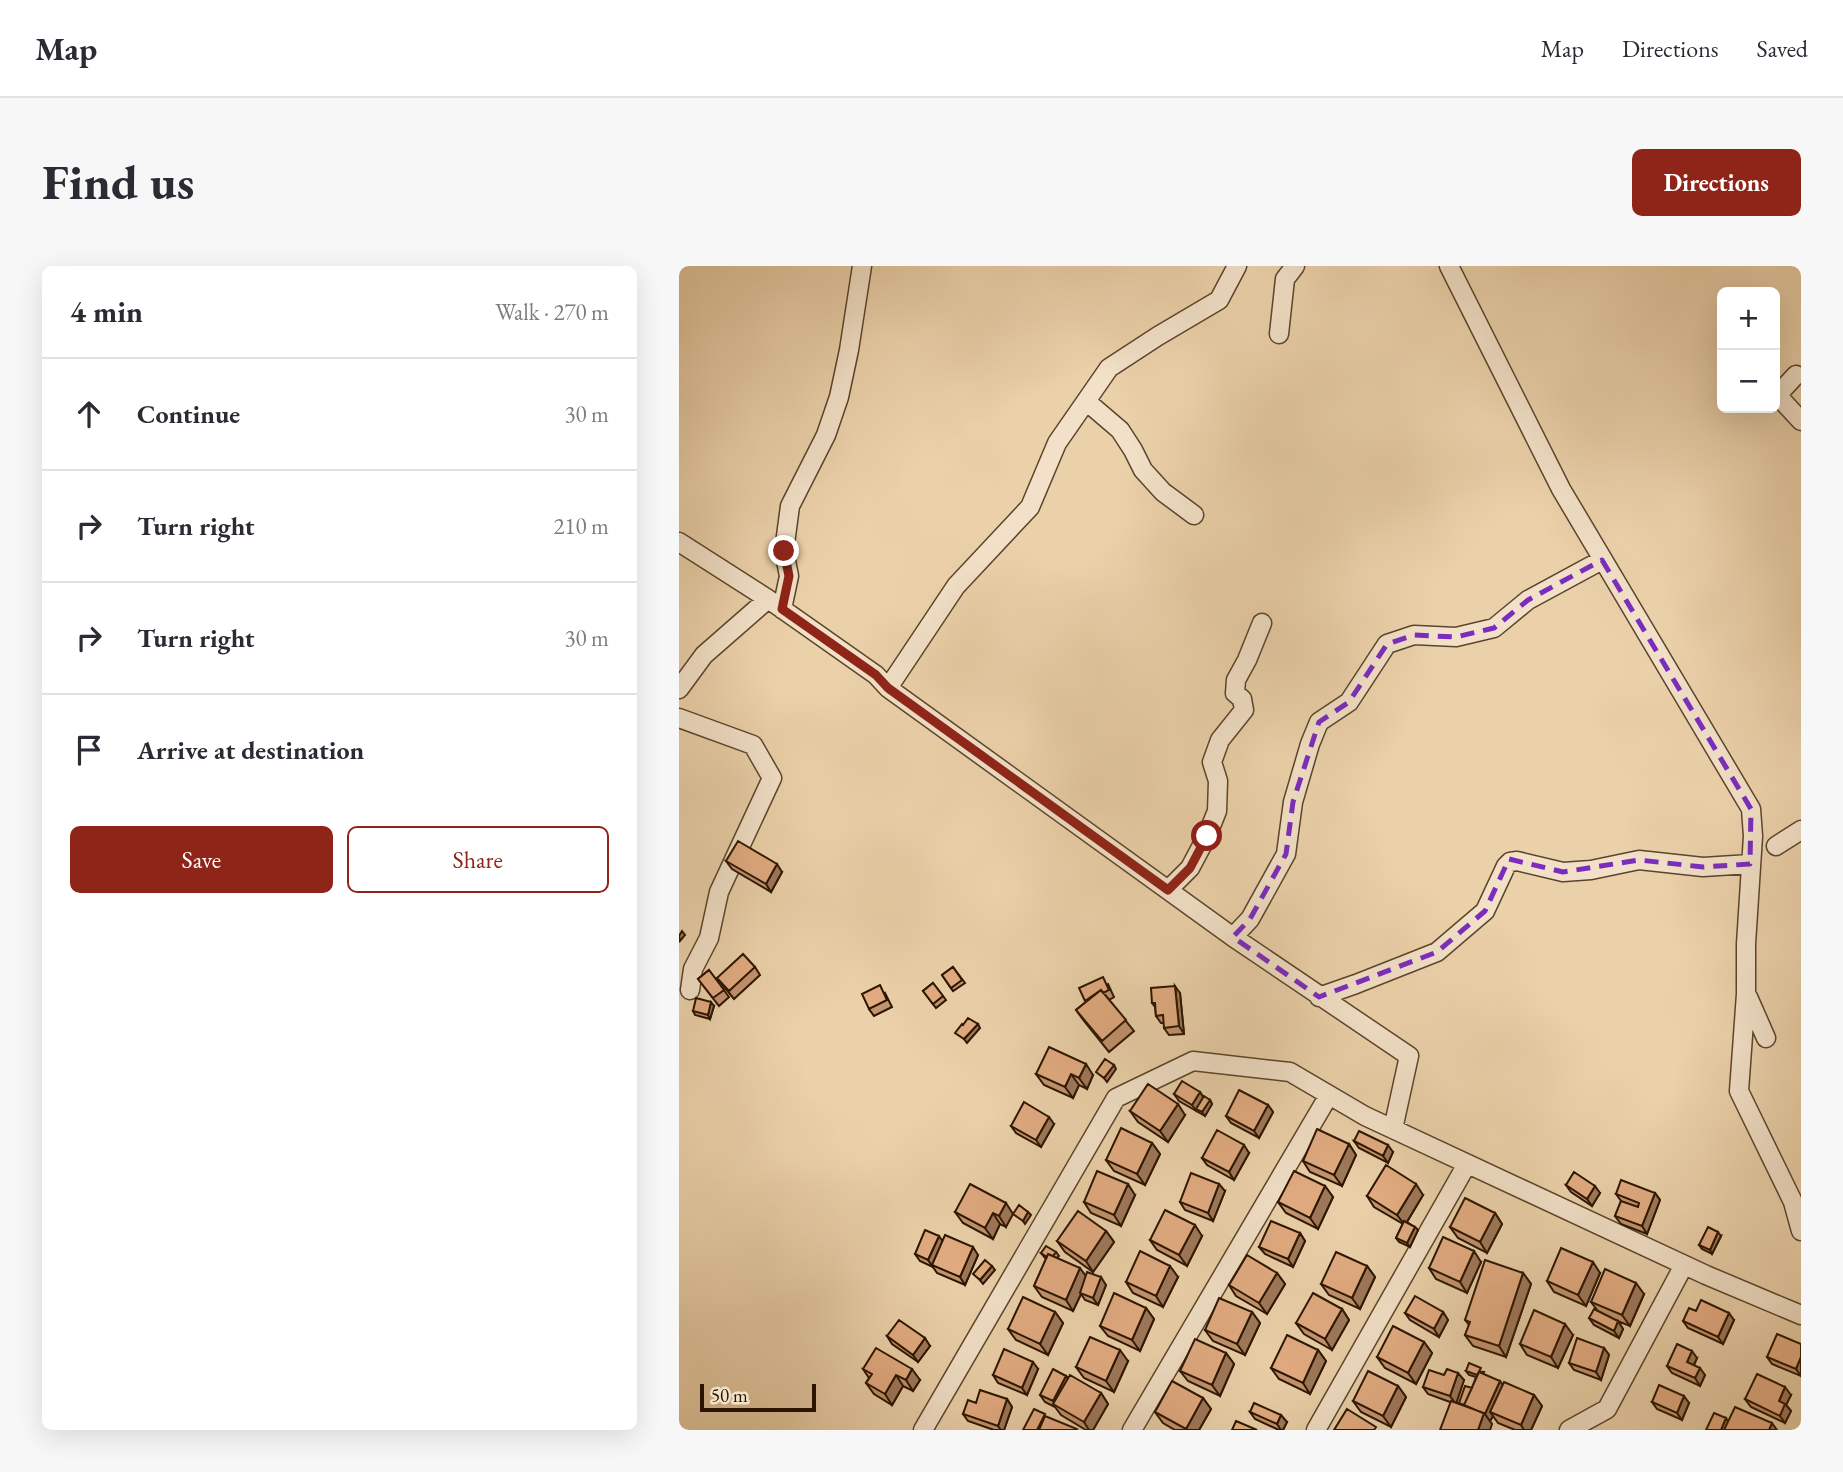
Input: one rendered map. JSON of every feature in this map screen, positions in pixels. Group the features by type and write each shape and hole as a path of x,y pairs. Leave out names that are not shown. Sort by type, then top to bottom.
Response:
{"street":[{"path":"679,689 704,655 775,604 789,576 784,551 790,506 826,435 839,397 862,266"},
{"path":"888,688 956,586 1030,507 1057,443 1109,368 1219,300 1237,266"},
{"path":"1279,334 1285,279 1294,266"},
{"path":"1449,266 1561,489 1751,809 1753,836 1739,1091 1793,1202 1801,1231"},
{"path":"1796,375 1779,397 1801,421"},
{"path":"1086,401 1120,430 1143,470 1163,492 1194,515"},
{"path":"679,542 775,604 876,675 888,688 1233,937 1409,1056 1393,1129"},
{"path":"1233,937 1250,919 1286,854 1293,802 1319,722 1349,702 1387,644 1414,635 1456,637 1494,628 1528,600 1602,560"},
{"path":"1168,890 1190,868 1217,811 1218,781 1212,762 1220,740 1244,710 1242,699 1235,693 1236,680 1262,623"},
{"path":"679,718 753,745 772,778 719,892 709,938 693,969 690,990"},
{"path":"1776,846 1801,830"},
{"path":"1319,997 1437,953 1485,911 1510,862 1517,861 1563,872 1591,870 1639,860 1703,867 1750,864"},
{"path":"1746,994 1766,1038"},
{"path":"923,1430 1116,1098 1193,1061 1290,1072 1365,1116 1683,1265 1801,1315"},
{"path":"1132,1430 1329,1095"},
{"path":"1316,1430 1467,1164"},
{"path":"1575,1428 1607,1409 1683,1265"}],"highlighted area":[{"path":"1602,560 1751,809 1750,864 1703,867 1639,860 1563,872 1509,859 1485,911 1437,952 1319,997 1233,937 1250,919 1286,854 1293,802 1319,722 1349,702 1387,644 1414,635 1456,637 1494,628 1528,600"}],"building":[{"path":"738,841 777,864 766,884 726,861"},
{"path":"743,954 755,967 729,991 717,978"},
{"path":"953,967 962,980 951,988 942,975"},
{"path":"709,970 724,990 713,998 698,979"},
{"path":"1103,977 1109,990 1103,993 1101,990 1085,1001 1079,988"},
{"path":"933,983 943,996 933,1004 923,991"},
{"path":"880,985 887,1000 869,1009 862,994"},
{"path":"1175,986 1179,1026 1164,1028 1163,1015 1156,1016 1151,988"},
{"path":"1101,990 1126,1020 1102,1041 1076,1010"},
{"path":"696,998 711,1002 708,1015 693,1011"},
{"path":"968,1018 978,1024 964,1039 955,1033"},
{"path":"1049,1047 1086,1064 1079,1078 1071,1074 1065,1087 1036,1074"},
{"path":"1105,1059 1114,1065 1104,1078 1096,1072"},
{"path":"1182,1081 1200,1092 1192,1105 1174,1094"},
{"path":"1148,1084 1178,1104 1160,1131 1130,1111"},
{"path":"1239,1090 1268,1105 1254,1131 1226,1116"},
{"path":"1204,1096 1210,1100 1202,1112 1196,1109"},
{"path":"1024,1102 1049,1117 1036,1140 1011,1126"},
{"path":"1121,1128 1152,1143 1137,1174 1106,1160"},
{"path":"1317,1129 1349,1144 1334,1175 1303,1161"},
{"path":"1217,1130 1244,1145 1229,1172 1202,1158"},
{"path":"1359,1131 1388,1145 1383,1156 1354,1141"},
{"path":"1386,1165 1416,1184 1397,1215 1367,1196"},
{"path":"1097,1171 1128,1184 1114,1215 1084,1202"},
{"path":"1294,1171 1325,1186 1310,1218 1278,1202"},
{"path":"1574,1172 1595,1186 1587,1199 1566,1185"},
{"path":"1191,1173 1219,1184 1208,1213 1180,1202"},
{"path":"1621,1180 1655,1193 1642,1226 1615,1216 1621,1201 1638,1207 1639,1203 1616,1194"},
{"path":"970,1184 1006,1203 999,1216 993,1213 985,1228 955,1212"},
{"path":"1465,1198 1495,1213 1480,1242 1450,1227"},
{"path":"1019,1205 1028,1212 1023,1221 1013,1214"},
{"path":"1165,1210 1195,1225 1179,1255 1150,1240"},
{"path":"1078,1211 1106,1231 1086,1261 1057,1241"},
{"path":"1271,1221 1300,1233 1288,1259 1259,1247"},
{"path":"1404,1221 1415,1227 1407,1243 1396,1238"},
{"path":"1708,1227 1718,1232 1710,1250 1699,1245"},
{"path":"925,1230 939,1236 928,1260 915,1254"},
{"path":"945,1235 973,1247 960,1277 932,1265"},
{"path":"1443,1237 1474,1251 1460,1282 1429,1268"},
{"path":"1046,1246 1056,1252 1053,1256 1048,1254 1047,1257 1041,1253"},
{"path":"1561,1248 1593,1262 1578,1295 1547,1281"},
{"path":"1140,1251 1170,1266 1156,1296 1126,1282"},
{"path":"1336,1252 1367,1266 1352,1298 1321,1284"},
{"path":"1048,1254 1080,1268 1066,1300 1034,1286"},
{"path":"1247,1255 1277,1273 1259,1303 1229,1285"},
{"path":"985,1260 992,1266 980,1280 973,1274"},
{"path":"1485,1260 1523,1273 1499,1346 1465,1335 1470,1322 1465,1320"},
{"path":"1605,1269 1636,1283 1622,1315 1591,1302"},
{"path":"1087,1272 1101,1277 1093,1298 1080,1293"},
{"path":"1114,1293 1146,1308 1132,1340 1100,1326"},
{"path":"1313,1293 1342,1309 1325,1339 1296,1323"},
{"path":"1415,1296 1443,1312 1434,1329 1405,1313"},
{"path":"1023,1297 1055,1312 1040,1344 1008,1329"},
{"path":"1219,1298 1252,1312 1237,1344 1205,1330"},
{"path":"1701,1300 1729,1313 1718,1337 1683,1321 1689,1308 1696,1311"},
{"path":"1594,1309 1618,1321 1614,1331 1589,1318"},
{"path":"1534,1310 1565,1324 1551,1357 1520,1344"},
{"path":"899,1320 925,1338 913,1355 887,1336"},
{"path":"1393,1326 1424,1342 1408,1373 1377,1357"},
{"path":"1777,1334 1801,1344 1801,1357 1796,1369 1767,1357"},
{"path":"1287,1335 1318,1350 1303,1383 1271,1368"},
{"path":"1090,1337 1120,1350 1106,1381 1076,1367"},
{"path":"1577,1338 1604,1348 1596,1372 1569,1363"},
{"path":"1195,1339 1226,1353 1212,1385 1180,1371"},
{"path":"1677,1344 1692,1351 1687,1362 1700,1368 1695,1378 1667,1366"},
{"path":"876,1348 912,1369 906,1380 896,1375 885,1394 866,1383 872,1374 863,1369"},
{"path":"1004,1349 1033,1362 1022,1388 993,1375"},
{"path":"1469,1363 1481,1368 1477,1375 1466,1371"},
{"path":"1053,1369 1066,1376 1053,1401 1040,1395"},
{"path":"1447,1369 1458,1373 1450,1396 1423,1387 1429,1370 1444,1375"},
{"path":"1368,1371 1398,1386 1383,1416 1353,1401"},
{"path":"1479,1372 1500,1381 1485,1414 1464,1405"},
{"path":"1757,1374 1785,1387 1779,1401 1785,1404 1780,1416 1745,1399"},
{"path":"1070,1375 1101,1393 1084,1422 1053,1404"},
{"path":"1172,1381 1203,1398 1186,1429 1155,1412"},
{"path":"1504,1382 1534,1395 1521,1425 1490,1412"},
{"path":"1659,1385 1684,1396 1677,1413 1652,1402"},
{"path":"1465,1386 1472,1388 1464,1405 1459,1403"},
{"path":"980,1390 1007,1399 998,1426 963,1414 968,1400 976,1403"},
{"path":"1451,1401 1484,1413 1478,1430 1440,1430"},
{"path":"1254,1403 1281,1415 1277,1424 1250,1412"},
{"path":"1735,1407 1772,1423 1769,1430 1724,1430"},
{"path":"1034,1409 1045,1414 1037,1430 1023,1430"},
{"path":"1347,1409 1376,1427 1374,1430 1334,1430"},
{"path":"1714,1413 1726,1418 1721,1430 1706,1430"},
{"path":"1045,1416 1077,1429 1039,1430"},
{"path":"1236,1421 1257,1430 1232,1430"}],"route":[{"path":"784,551 789,576 782,609 1168,890 1190,868 1207,836"}]}
